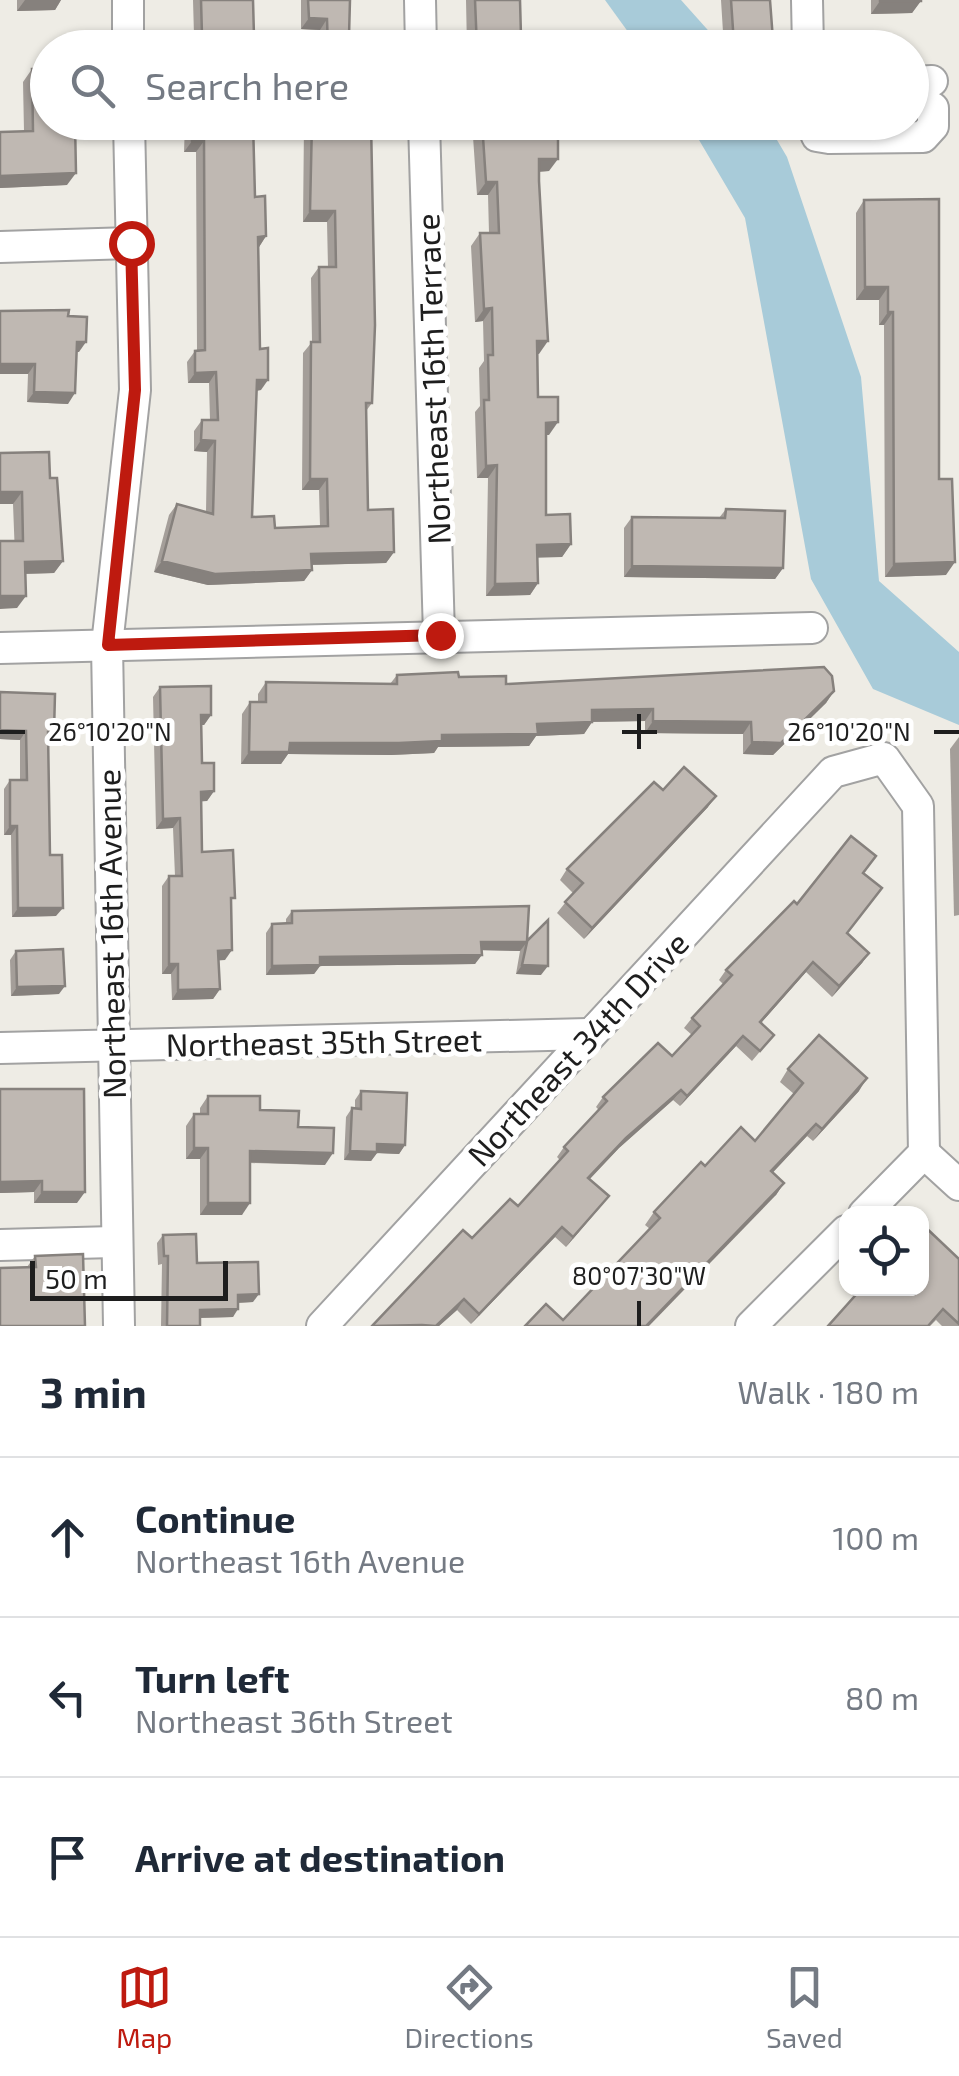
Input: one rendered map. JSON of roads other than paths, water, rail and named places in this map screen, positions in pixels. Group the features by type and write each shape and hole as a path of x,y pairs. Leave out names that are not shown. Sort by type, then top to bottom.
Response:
{"street":[{"path":"128,0 128,30"},
{"path":"420,0 421,30"},
{"path":"807,0 808,30"},
{"path":"929,104 934,126 929,131"},
{"name":"Northeast 16th Avenue","path":"118,1326 108,645 135,390 130,140"},
{"name":"Northeast 16th Terrace","path":"425,140 440,635"},
{"path":"0,247 131,243"},
{"path":"0,648 812,628"},
{"name":"Northeast 34th Drive","path":"322,1326 833,772 884,758 918,806 924,1153"},
{"name":"Northeast 35th Street","path":"0,1048 588,1034"},
{"path":"872,1206 924,1153 959,1185"},
{"path":"752,1326 839,1238"},
{"path":"0,1245 114,1242"}],"water":[{"path":"605,0 681,0 708,30 627,30"},
{"path":"699,140 777,140 787,157 861,377 879,581 959,652 959,725 873,689 811,579 745,218"}]}
